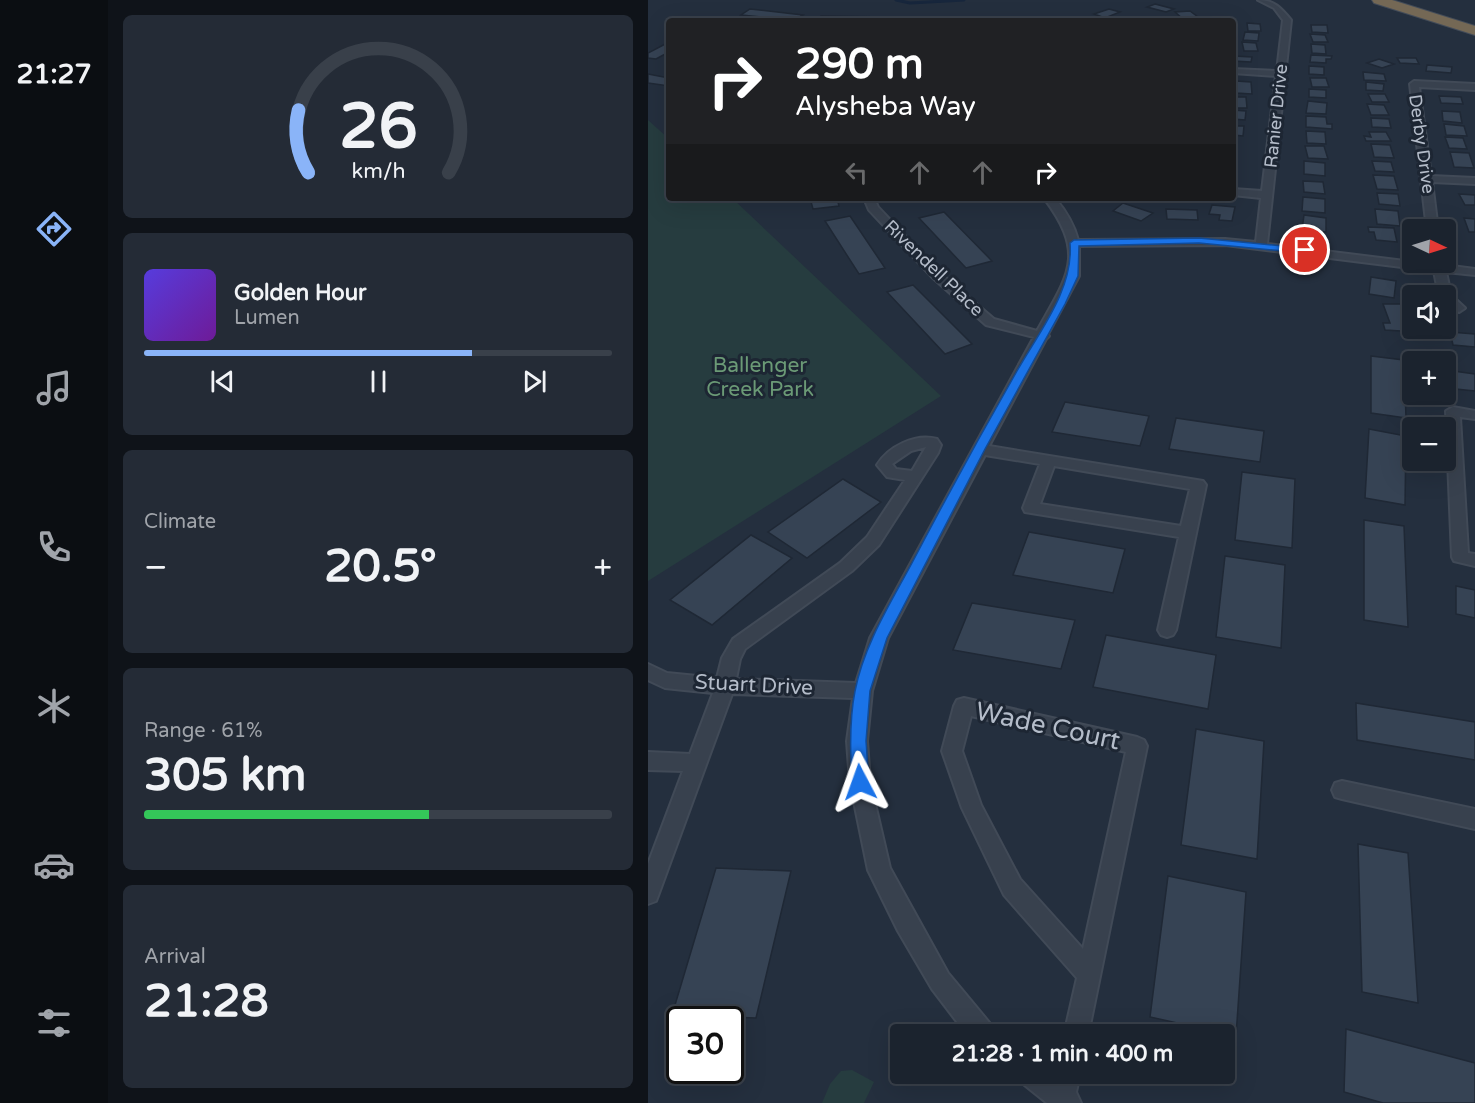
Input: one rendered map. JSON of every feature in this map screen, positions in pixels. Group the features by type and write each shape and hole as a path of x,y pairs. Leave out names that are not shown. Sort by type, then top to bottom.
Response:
{"highway":[{"path":"1378,0 1475,26"},
{"path":"1378,0 1475,31"}],"street":[{"name":"Ranier Drive","path":"1261,0 1276,7 1287,20 1261,245"},
{"path":"1236,71 1281,74"},
{"name":"Derby Drive","path":"1432,219 1414,84 1475,87"},
{"path":"1427,178 1475,181"},
{"path":"1236,192 1267,195"},
{"name":"Rivendell Place","path":"870,201 873,208 936,275 990,322 1043,336"},
{"path":"974,1024 940,981 906,923 879,870 860,782 857,741 862,691 879,638 979,449 1043,336 1073,276 1076,258 1074,243 1068,223 1061,210 1052,201"},
{"path":"1074,243 1199,241 1261,245 1402,261"},
{"path":"1456,268 1475,272"},
{"path":"1475,415 1453,411 1460,557 1475,560"},
{"path":"979,449 1198,484 1167,630"},
{"path":"1048,460 1031,508 1187,533"},
{"path":"648,893 724,686 730,658 740,644 846,567 873,541 914,476"},
{"name":"Stuart Drive","path":"648,672 666,680 724,686 862,691"},
{"name":"Wade Court","path":"1079,1024 1090,974 1137,746 964,706 952,751 972,808 1012,887 1090,974"},
{"path":"648,761 695,763"},
{"path":"1342,790 1475,819"},
{"path":"1047,1084 1064,1095"}],"green space":[{"name":"Ballenger Creek Park","path":"648,120 666,136 666,201 735,201 941,396 648,581"},
{"path":"852,1070 874,1082 864,1103 822,1103 830,1084 841,1071"}],"building":[{"path":"1155,4 1174,9 1166,12 1147,7"},
{"path":"750,9 803,15 798,18 773,18 741,15"},
{"path":"1109,9 1120,12 1105,18 1094,14"},
{"path":"1190,11 1198,17 1182,18 1175,12"},
{"path":"821,16 888,17 887,18 819,18"},
{"path":"1247,23 1260,24 1261,31 1248,31"},
{"path":"1311,25 1327,25 1328,33 1312,32"},
{"path":"1245,32 1259,33 1258,41 1243,40"},
{"path":"1310,34 1325,35 1328,42 1313,42"},
{"path":"1242,42 1256,43 1258,51 1244,51"},
{"path":"666,44 666,54 656,59 648,58 648,53"},
{"path":"1311,44 1325,45 1326,54 1312,53"},
{"path":"1311,55 1332,56 1331,59 1326,59 1326,63 1310,62"},
{"path":"1236,56 1252,57 1251,62 1236,61"},
{"path":"1397,58 1416,58 1419,64 1400,63"},
{"path":"1379,59 1394,64 1382,68 1367,63"},
{"path":"1427,65 1452,67 1451,73 1426,71"},
{"path":"1309,66 1324,67 1324,75 1309,74"},
{"path":"1363,72 1384,74 1386,81 1364,80"},
{"path":"648,74 666,77 666,86 648,83"},
{"path":"1310,78 1326,78 1329,87 1312,87"},
{"path":"1236,81 1251,82 1252,94 1236,93"},
{"path":"1366,82 1384,84 1383,91 1366,90"},
{"path":"1309,89 1326,90 1326,98 1309,97"},
{"path":"1368,94 1385,94 1389,102 1372,102"},
{"path":"1439,96 1461,97 1463,104 1441,103"},
{"path":"1236,97 1246,97 1247,108 1236,108"},
{"path":"1308,101 1327,103 1326,114 1306,113"},
{"path":"1367,104 1384,105 1389,115 1371,115"},
{"path":"1236,110 1246,111 1245,120 1236,119"},
{"path":"1442,111 1460,112 1462,123 1443,121"},
{"path":"1306,116 1326,117 1327,124 1332,124 1332,129 1306,127"},
{"path":"1371,118 1389,119 1391,128 1372,127"},
{"path":"1444,124 1464,126 1467,136 1446,135"},
{"path":"1236,126 1244,126 1243,136 1236,135"},
{"path":"1306,131 1325,132 1326,144 1307,143"},
{"path":"1369,132 1386,132 1391,141 1366,141 1364,136 1371,137"},
{"path":"1445,137 1463,138 1467,149 1449,148"},
{"path":"1371,144 1390,145 1394,158 1374,157"},
{"path":"1305,146 1324,146 1328,159 1308,158"},
{"path":"1450,152 1469,153 1474,168 1454,167"},
{"path":"1304,161 1325,163 1325,176 1304,174"},
{"path":"1372,161 1391,162 1394,172 1375,171"},
{"path":"1373,175 1394,176 1398,190 1377,189"},
{"path":"1303,181 1323,182 1325,194 1304,192"},
{"path":"1377,193 1398,194 1400,206 1379,204"},
{"path":"1459,194 1475,195 1475,205 1465,205"},
{"path":"1303,197 1325,199 1325,213 1302,211"},
{"path":"811,201 838,201 839,206 813,209"},
{"path":"1123,203 1153,213 1141,221 1113,211"},
{"path":"1212,205 1235,207 1232,221 1219,220 1220,215 1209,214"},
{"path":"1166,209 1197,210 1198,220 1167,219"},
{"path":"1375,209 1398,211 1400,226 1377,224"},
{"path":"944,212 992,261 966,268 919,218"},
{"path":"1304,215 1326,218 1326,232 1302,230"},
{"path":"850,216 885,268 859,274 825,221"},
{"path":"1464,218 1475,219 1475,232 1469,232"},
{"path":"1368,227 1394,228 1397,242 1376,240 1374,232 1369,232"},
{"path":"1371,277 1396,281 1394,298 1369,294"},
{"path":"913,285 972,344 945,354 887,292"},
{"path":"1383,304 1402,304 1402,331 1385,330 1383,323 1390,323"},
{"path":"1456,332 1475,334 1475,347 1453,345 1452,339 1456,339"},
{"path":"1371,356 1402,360 1402,405 1406,405 1406,417 1371,413"},
{"path":"1456,371 1475,374 1475,391 1456,389"},
{"path":"1065,402 1149,416 1140,446 1052,432"},
{"path":"1176,418 1264,431 1260,462 1169,449"},
{"path":"1369,429 1402,435 1402,471 1405,471 1405,505 1365,498"},
{"path":"1242,472 1295,479 1292,548 1235,540"},
{"path":"843,479 881,502 807,558 768,532"},
{"path":"1364,520 1404,526 1408,627 1364,620"},
{"path":"1029,532 1125,549 1113,593 1013,575"},
{"path":"751,535 792,558 712,625 670,600"},
{"path":"1225,556 1285,565 1281,648 1216,637"},
{"path":"1456,586 1475,590 1475,618 1456,614"},
{"path":"972,603 1075,620 1061,669 953,650"},
{"path":"1106,635 1216,655 1208,709 1093,687"},
{"path":"1356,703 1475,722 1475,760 1357,740"},
{"path":"1196,729 1264,741 1257,859 1181,845"},
{"path":"1358,844 1408,853 1418,1003 1362,992"},
{"path":"716,868 791,871 756,1018 744,1018 744,1006 675,1006"},
{"path":"1168,876 1246,892 1236,1036 1235,1024 1182,1024 1150,1017"},
{"path":"1346,1029 1475,1063 1475,1103 1383,1103 1344,1092"}],"waterway":[{"path":"896,0 910,3 964,0"}],"route":[{"path":"860,782 857,741 862,691 879,638 979,449 1060,304 1073,276 1076,258 1074,243 1199,241 1305,250"}]}
